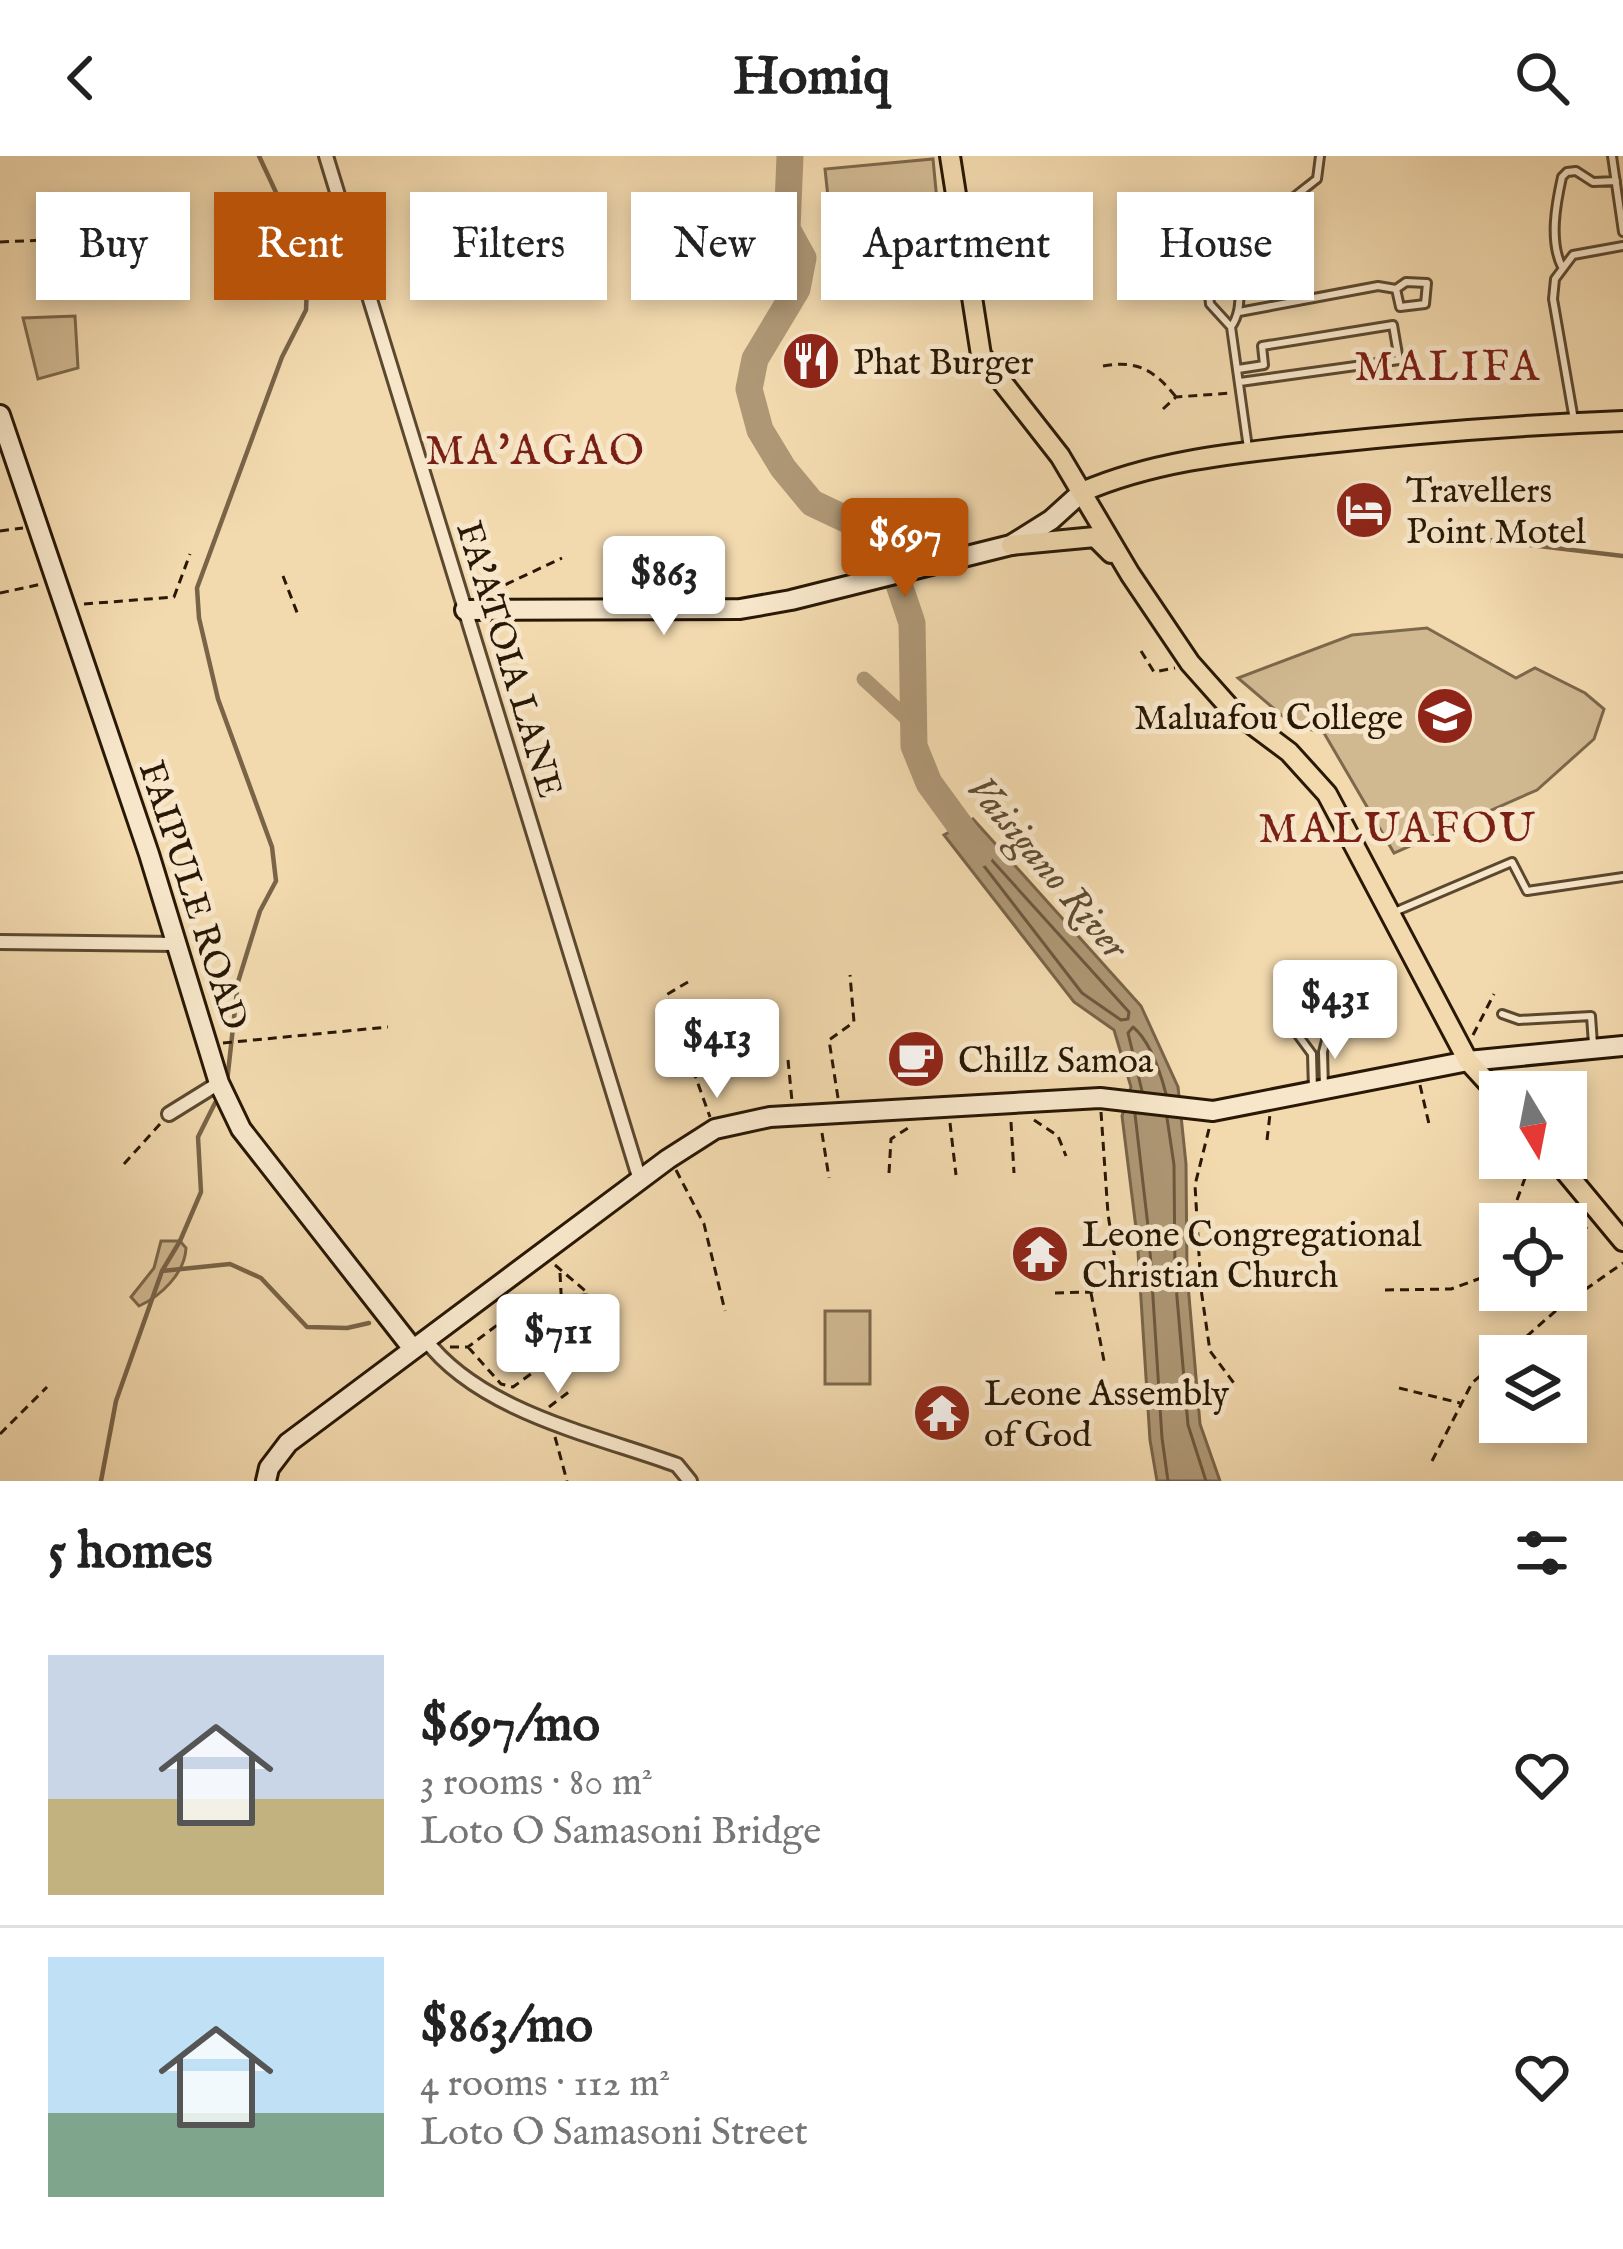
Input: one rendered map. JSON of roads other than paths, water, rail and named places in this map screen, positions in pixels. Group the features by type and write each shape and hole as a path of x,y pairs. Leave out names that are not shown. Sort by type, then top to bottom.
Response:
{"main road":[{"path":"950,156 980,355 1060,456 1190,663 1230,708 1289,752 1327,794 1468,1061 1479,1073"},
{"name":"FAIPULE ROAD","path":"0,416 219,1083 241,1129 422,1345"},
{"path":"1011,545 1035,532 1082,492 1132,472 1249,452 1466,428 1623,421"},
{"path":"465,610 740,609 1011,545 1095,537 1130,574"},
{"path":"266,1481 269,1468 288,1443 668,1159 715,1130 794,1115 1020,1101 1104,1098 1208,1111 1468,1061 1623,1046"},
{"path":"1572,1179 1623,1241"}],"street":[{"name":"FA'ATOIA LANE","path":"326,156 640,1180"},
{"path":"0,942 176,944"},
{"path":"169,1114 219,1083"},
{"path":"422,1345 494,1397 677,1465 690,1481"}],"lane":[{"path":"1301,192 1317,179 1320,156"},
{"path":"1612,156 1623,232"},
{"path":"1562,267 1556,255 1556,230 1562,177 1576,171 1593,182 1616,181"},
{"path":"1574,423 1552,299 1562,267 1573,255 1623,246"},
{"path":"1239,312 1378,286 1396,289 1406,282 1427,284 1425,304 1400,307 1396,289"},
{"path":"1210,300 1231,328 1249,452"},
{"path":"1231,328 1240,300"},
{"path":"1238,369 1264,365 1262,346 1394,325 1399,360 1240,382"},
{"path":"1391,913 1512,862 1527,891 1623,877"},
{"path":"1502,1014 1519,1020 1591,1016 1593,1048"},
{"path":"1307,1024 1330,1025 1319,1093 1312,1054 1298,1035 1307,1024"}],"water":[{"path":"973,819 1141,1006 1178,1087 1200,1424 1220,1481 1157,1481 1122,1116 1131,1087 1114,1030 1074,1002 944,835"}],"waterway":[{"path":"227,1082 238,982 260,911 276,881 272,847 218,699 199,618 197,588 282,357 306,310 308,261 259,156"},
{"name":"Vaisigano River","path":"790,156 787,229 803,258 797,289 755,359 749,389 760,430 812,503 886,546 912,623 914,746 929,783 980,853"},
{"path":"1439,534 1623,556"},
{"path":"864,679 913,724"},
{"path":"162,1271 201,1192 198,1137 215,1103"},
{"path":"101,1481 116,1401 162,1271 230,1264 261,1278 307,1327 369,1323"}],"place":[{"name":"Phat Burger","path":"811,361"},
{"name":"Travellers Point Motel","path":"1364,510"},
{"name":"Maluafou College","path":"1445,716"},
{"name":"Chillz Samoa","path":"916,1059"},
{"name":"Leone Congregational Christian Church","path":"1040,1254"},
{"name":"Leone Assembly of God","path":"942,1413"}],"district":[{"name":"MALIFA","path":"1448,365"},
{"name":"MA'AGAO","path":"536,449"},
{"name":"MALUAFOU","path":"1398,827"}]}
